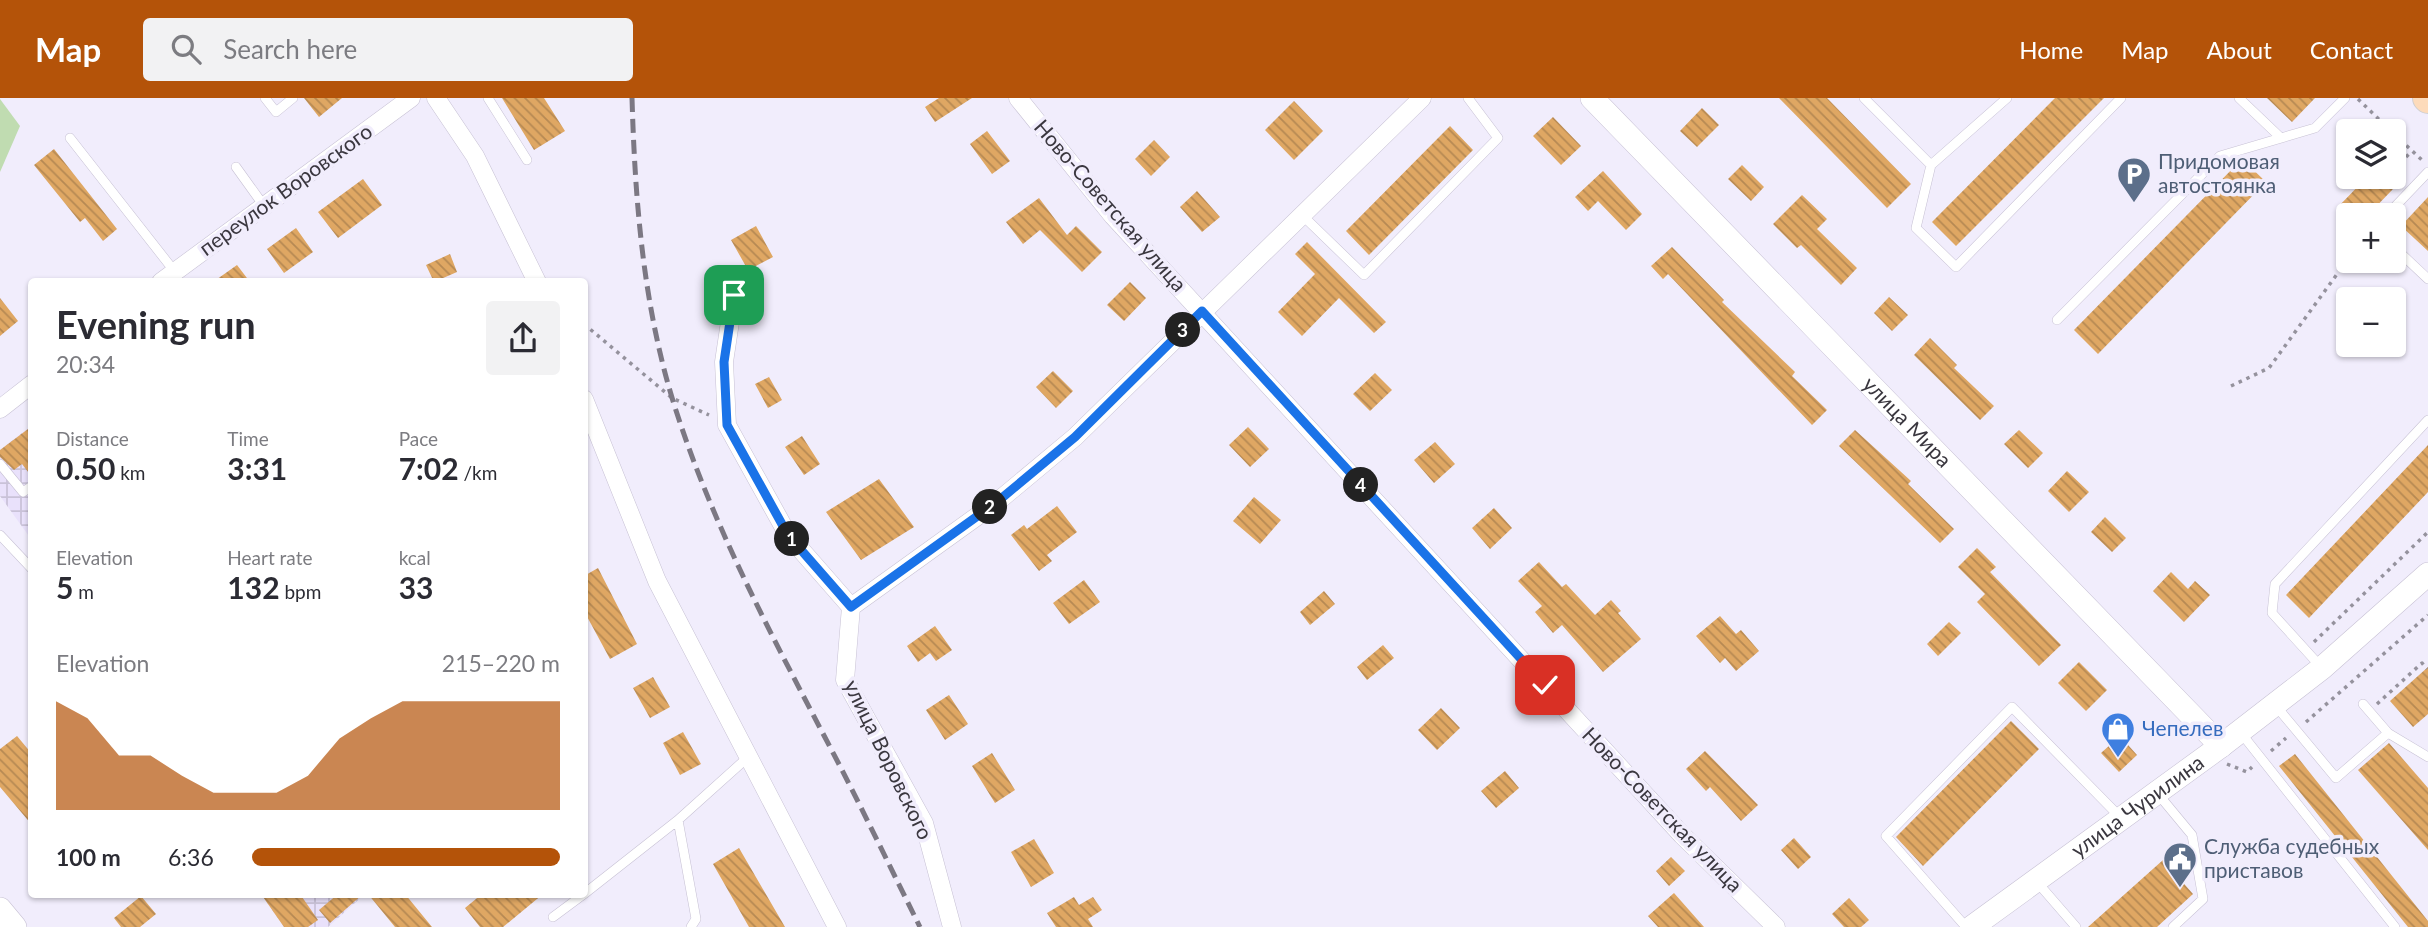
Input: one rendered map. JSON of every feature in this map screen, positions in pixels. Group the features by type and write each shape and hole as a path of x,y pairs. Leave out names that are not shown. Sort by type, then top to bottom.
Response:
{"street":[{"name":"переулок Воровского","path":"168,277 411,98"},
{"path":"436,98 475,156 535,278"},
{"name":"Ново-Советская улица","path":"1018,98 1113,216 1682,835 1776,927"},
{"path":"734,295 724,362 727,425 788,535 851,607 997,502 1075,437 1422,98"},
{"name":"улица Мира","path":"1592,98 2221,746"},
{"path":"0,409 28,387"},
{"path":"588,409 657,581 837,927"},
{"name":"улица Чурилина","path":"1972,927 2275,705 2322,668 2428,574"},
{"name":"улица Воровского","path":"851,607 845,680 924,823 952,927"},
{"path":"0,909 15,927"}],"lane":[{"path":"265,98 276,112 293,98"},
{"path":"488,98 527,160"},
{"path":"1301,214 1364,275 1498,138 1468,98"},
{"path":"1864,98 1931,165"},
{"path":"2007,98 1931,165 1916,228 1956,267 2121,98"},
{"path":"2239,98 2280,137"},
{"path":"2057,320 2220,156 2315,128 2345,98"},
{"path":"70,138 168,277"},
{"path":"236,167 264,206"},
{"path":"2398,203 2428,172"},
{"path":"2406,258 2428,279"},
{"path":"2322,668 2272,613 2275,584 2428,420"},
{"path":"0,464 23,492 28,489"},
{"path":"0,535 28,565"},
{"path":"2366,702 2388,733 2428,757"},
{"path":"2275,705 2336,778 2388,733"},
{"path":"1966,927 1886,836 2012,707 2121,819"},
{"path":"2240,732 2395,927"},
{"path":"588,891 678,820 747,758"},
{"path":"2157,793 2192,835 2203,899 2173,927"},
{"path":"678,820 696,919 691,927"},
{"path":"2036,881 2076,927"},
{"path":"553,917 579,898"}],"path":[{"path":"2357,98 2379,119"},
{"path":"2406,145 2428,166"},
{"path":"2406,157 2412,151"},
{"path":"2231,386 2269,368 2338,273"},
{"path":"588,327 672,398 727,425"},
{"path":"2306,650 2428,532"},
{"path":"2366,702 2375,706 2422,663 2427,669"},
{"path":"2353,682 2358,687"}],"shaded area":[{"path":"28,428 28,535 0,496 0,450"},
{"path":"264,898 361,898 328,927 284,927"}],"green space":[{"path":"0,99 20,126 0,172"}],"building":[{"path":"304,98 342,98 319,117"},
{"path":"502,98 544,98 565,131 534,150"},
{"path":"939,98 972,98 935,122 925,107"},
{"path":"1779,98 1827,98 1911,184 1887,208"},
{"path":"2055,98 2104,98 1956,246 1932,222"},
{"path":"2267,98 2315,98 2292,122"},
{"path":"1294,101 1323,131 1294,160 1265,130"},
{"path":"1702,108 1719,125 1697,147 1680,131"},
{"path":"1553,117 1581,146 1561,165 1533,136"},
{"path":"1450,126 1473,150 1369,255 1346,231"},
{"path":"987,131 1010,161 992,174 970,144"},
{"path":"1154,140 1170,157 1151,176 1135,159"},
{"path":"54,149 117,229 103,241 85,218 80,222 34,165"},
{"path":"2242,159 2266,182 2098,354 2074,330"},
{"path":"1742,165 1764,187 1751,201 1728,179"},
{"path":"1603,171 1642,214 1626,230 1598,201 1588,211 1575,197"},
{"path":"363,179 382,205 338,238 318,212"},
{"path":"2355,189 2393,189 2380,203 2342,203"},
{"path":"1197,191 1220,217 1202,232 1180,207"},
{"path":"1802,195 1827,219 1817,229 1857,268 1841,285 1801,245 1797,248 1773,224"},
{"path":"2428,197 2428,251 2406,231 2406,221"},
{"path":"1039,198 1067,235 1076,226 1102,252 1082,272 1040,230 1023,244 1006,222"},
{"path":"756,226 773,257 748,270 731,240"},
{"path":"296,228 313,252 284,273 267,249"},
{"path":"1307,242 1386,322 1374,333 1339,298 1302,336 1278,312 1315,274 1295,254"},
{"path":"1672,247 1724,300 1722,302 1795,372 1792,376 1827,410 1812,425 1668,274 1663,279 1651,266"},
{"path":"450,254 457,272 443,278 432,278 426,265"},
{"path":"237,265 247,278 219,278"},
{"path":"1130,282 1146,298 1124,321 1107,305"},
{"path":"1889,297 1908,315 1892,331 1874,313"},
{"path":"0,298 18,321 0,336"},
{"path":"1930,338 1957,365 1954,368 1994,406 1980,420 1914,355"},
{"path":"1053,371 1073,391 1056,408 1036,387"},
{"path":"1375,373 1392,390 1370,411 1353,394"},
{"path":"769,377 782,400 768,408 755,384"},
{"path":"1248,427 1269,449 1250,467 1229,445"},
{"path":"28,429 28,472 22,464 14,470 0,457 0,450"},
{"path":"1855,430 1911,481 1908,484 1954,529 1940,543 1839,446"},
{"path":"2019,430 2043,453 2028,468 2004,444"},
{"path":"802,436 820,464 804,475 785,447"},
{"path":"1435,442 1455,464 1434,483 1414,460"},
{"path":"2428,445 2428,492 2309,618 2286,595"},
{"path":"2067,471 2089,492 2069,512 2048,491"},
{"path":"879,479 914,527 861,560 826,512"},
{"path":"1254,497 1281,520 1260,544 1233,521"},
{"path":"1057,506 1077,532 1047,555 1052,561 1039,571 1011,535 1024,525 1027,529"},
{"path":"1494,508 1512,528 1490,549 1472,528"},
{"path":"2105,517 2126,538 2112,552 2091,532"},
{"path":"1977,548 1996,567 1990,572 2061,645 2039,666 1977,602 1985,594 1958,567"},
{"path":"1539,562 1562,587 1566,584 1595,615 1611,600 1621,611 1618,613 1641,639 1603,672 1562,625 1553,633 1535,612 1542,606 1518,581"},
{"path":"598,568 637,644 610,659 588,618 588,574"},
{"path":"2171,572 2188,589 2195,581 2210,595 2184,622 2153,591"},
{"path":"1084,580 1100,602 1069,624 1053,603"},
{"path":"1324,591 1335,604 1310,625 1300,612"},
{"path":"1720,616 1736,634 1741,630 1759,651 1736,671 1725,658 1720,663 1696,636"},
{"path":"1949,622 1961,633 1938,656 1927,644"},
{"path":"935,626 952,650 936,661 930,653 918,662 907,646"},
{"path":"1383,645 1394,658 1367,680 1357,667"},
{"path":"2079,662 2107,690 2086,711 2058,683"},
{"path":"2428,667 2428,714 2413,727 2390,701"},
{"path":"653,677 670,707 650,718 633,688"},
{"path":"949,695 968,724 945,740 926,710"},
{"path":"1441,708 1460,728 1437,750 1418,730"},
{"path":"2011,721 2039,749 1923,866 1896,837"},
{"path":"683,732 701,764 680,775 663,743"},
{"path":"17,736 28,749 28,820 0,787 0,749"},
{"path":"2120,736 2137,755 2119,772 2101,753"},
{"path":"2389,743 2428,788 2428,850 2358,770"},
{"path":"1705,751 1758,805 1741,821 1710,787 1706,791 1686,769"},
{"path":"992,753 1015,790 995,803 972,766"},
{"path":"2295,754 2428,921 2428,927 2408,927 2279,766"},
{"path":"1505,771 1519,788 1496,808 1481,791"},
{"path":"1794,838 1811,857 1798,869 1781,850"},
{"path":"1034,839 1054,873 1031,887 1011,852"},
{"path":"739,848 785,927 749,927 713,864"},
{"path":"1671,857 1685,871 1669,886 1656,871"},
{"path":"2163,860 2193,894 2157,927 2088,927"},
{"path":"1674,893 1704,927 1658,927 1648,916"},
{"path":"1074,897 1079,905 1093,897 1102,910 1088,919 1093,927 1056,927 1047,913"},
{"path":"139,898 143,898 156,914 140,927 121,927 114,918"},
{"path":"264,898 303,898 318,920 308,927 284,927"},
{"path":"333,898 358,898 330,923 319,910"},
{"path":"371,898 408,898 432,927 395,927"},
{"path":"477,898 538,898 503,927 480,927 465,908"},
{"path":"1849,898 1869,920 1861,927 1844,927 1832,914"}],"railway":[{"path":"632,98 638,213 654,327 688,446 744,577 920,927"}],"place":[{"name":"Придомовая автостоянка","path":"2134,204"},
{"name":"Чепелев","path":"2118,759"},
{"name":"Служба судебных приставов","path":"2180,889"}],"route":[{"path":"734,295 724,362 727,425 788,535 851,607 997,502 1075,437 1202,311 1545,685"}]}
